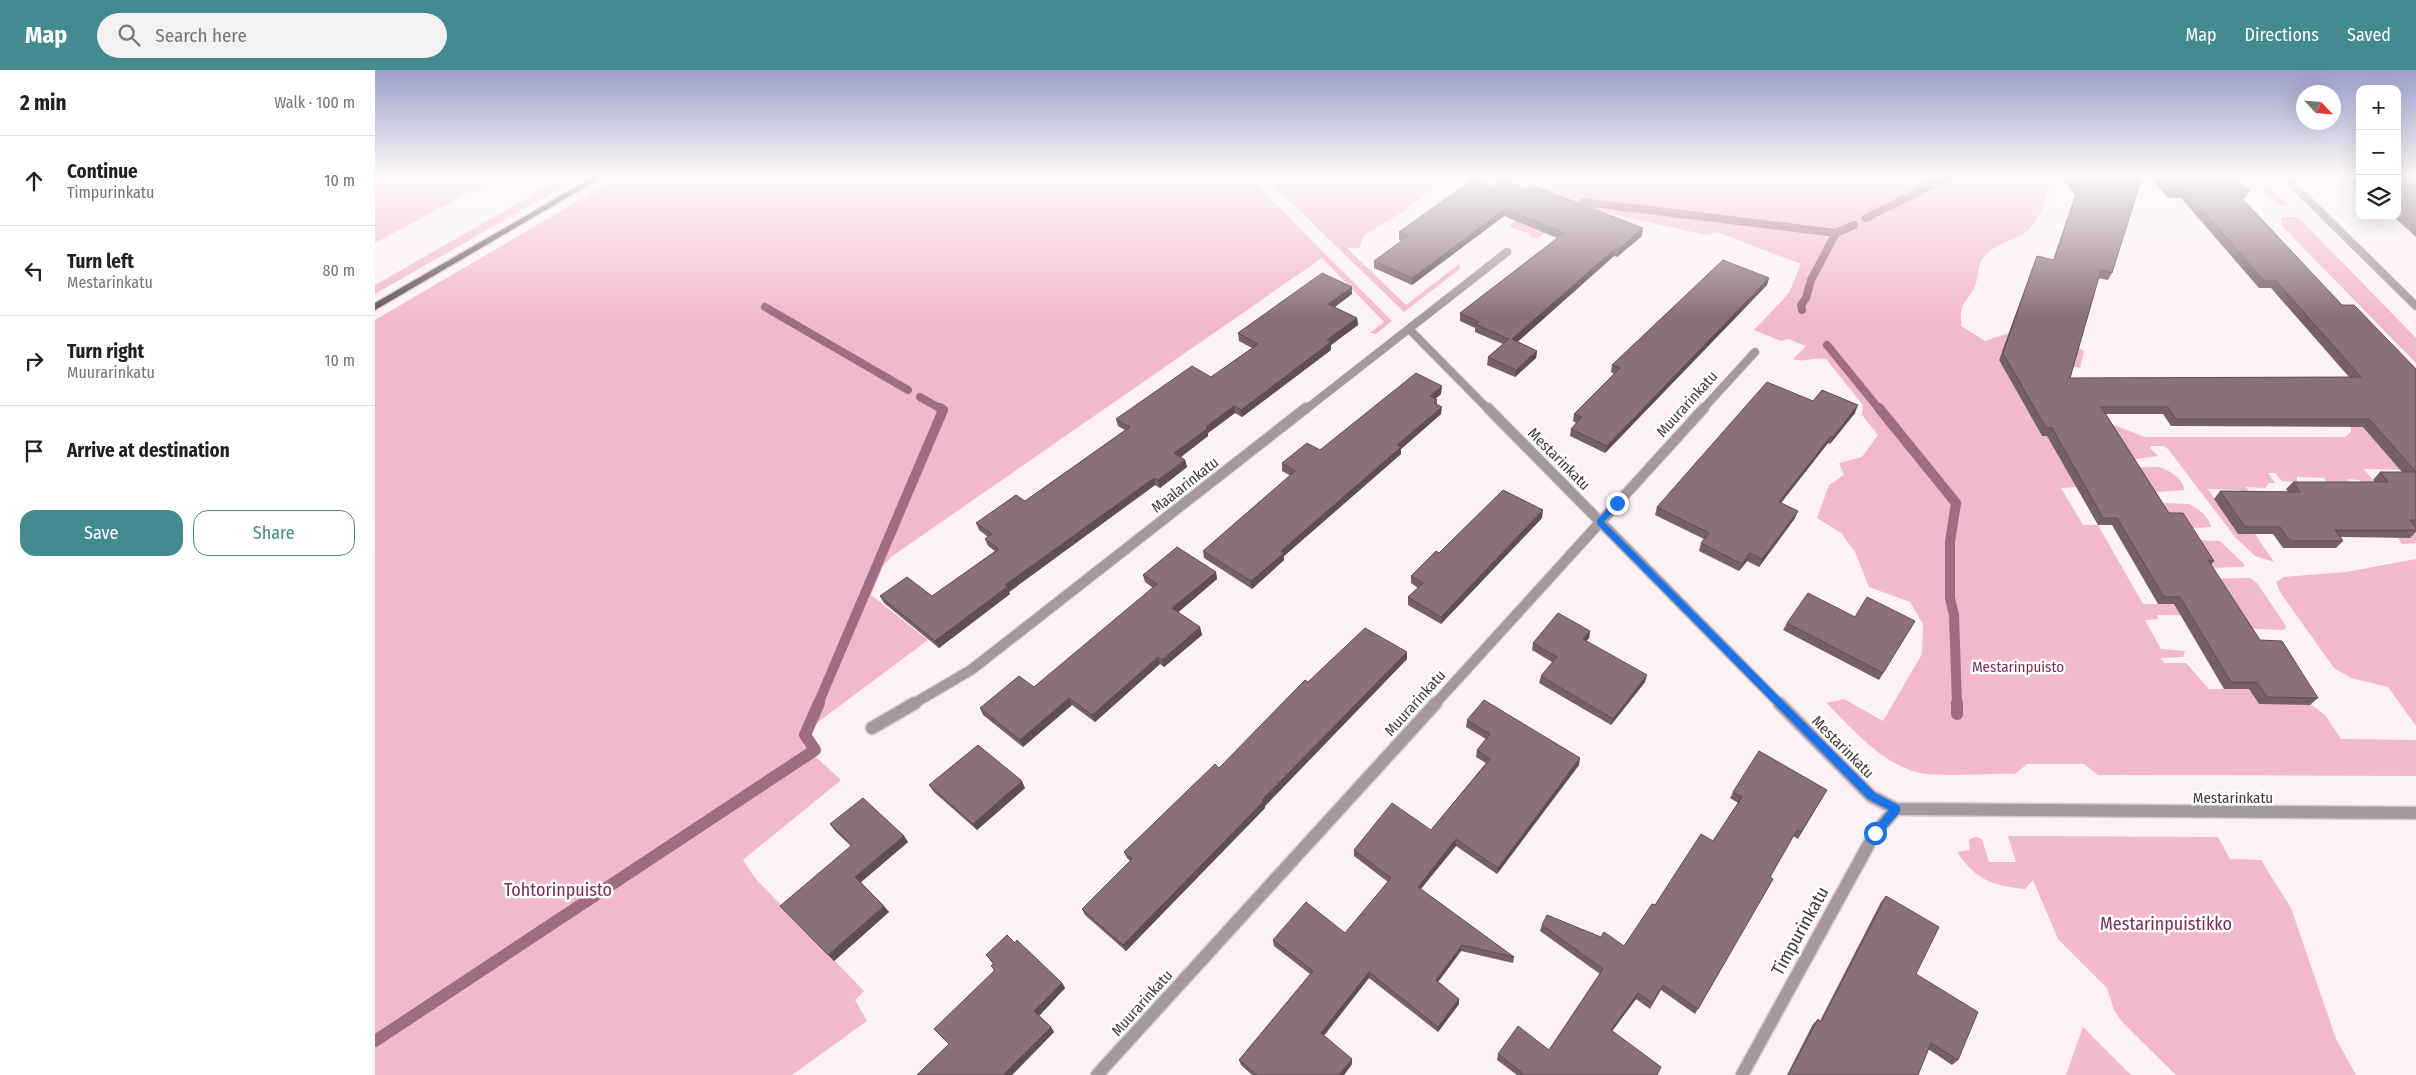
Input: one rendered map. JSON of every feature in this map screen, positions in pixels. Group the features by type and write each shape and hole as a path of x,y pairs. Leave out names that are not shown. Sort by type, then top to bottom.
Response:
{"main road":[{"path":"375,307 516,224"}],"street":[{"path":"2333,224 2416,306"},
{"name":"Maalarinkatu","path":"872,728 971,670 1507,252"},
{"name":"Mestarinkatu","path":"1409,329 1871,796 1896,809 2416,814"},
{"name":"Muurarinkatu","path":"1097,1075 1755,352"},
{"name":"Timpurinkatu","path":"1742,1075 1875,833 1896,809"}],"green space":[{"path":"375,224 411,224 375,243"},
{"path":"482,224 498,224 375,294 375,285"},
{"name":"Tohtorinpuisto","path":"539,224 1296,224 1392,321 1376,334 1370,333 1384,322 1322,258 891,557 883,566 871,595 928,640 810,728 803,745 841,780 743,860 755,878 864,991 855,1000 867,1021 792,1075 375,1075 375,320"},
{"path":"1313,224 1383,224 1365,235 1359,248 1347,248 1406,305 1459,264 1460,269 1404,312"},
{"path":"1557,224 1537,239 1529,236 1529,233 1511,228 1510,225"},
{"name":"Mestarinpuisto","path":"1656,224 2033,224 2022,235 1996,247 1983,258 1976,284 1962,308 1961,326 1985,341 2009,333 2059,347 2079,348 2084,351 2080,368 2046,358 1998,358 2042,436 2114,430 2114,425 2145,437 2345,437 2351,432 2351,425 2357,420 2416,470 2364,469 2416,535 2416,543 2402,544 2398,538 2410,537 2395,524 2359,480 2347,479 2355,489 2331,489 2324,478 2297,477 2297,482 2282,481 2275,473 2268,473 2275,483 2269,483 2265,488 2246,487 2251,495 2245,495 2240,490 2208,489 2238,534 2255,534 2274,562 2255,556 2235,537 2168,449 2163,446 2151,446 2150,448 2158,456 2129,460 2077,487 2061,488 2083,525 2098,525 2143,604 2210,604 2195,579 2250,578 2257,583 2286,626 2285,629 2281,630 2241,628 2233,616 2157,615 2158,619 2145,620 2161,649 2185,651 2183,657 2161,658 2164,663 2186,663 2209,689 2249,689 2259,704 2305,694 2312,705 2325,715 2341,739 2416,740 2416,776 2098,775 2084,764 2027,764 2015,774 1937,775 1916,772 1890,761 1867,743 1826,703 1844,699 1883,721 1922,654 1923,624 1910,602 1869,587 1855,552 1841,533 1817,518 1829,485 1844,475 1839,463 1862,457 1878,435 1862,415 1863,405 1826,359 1793,359 1806,346 1788,339 1781,341 1754,330 1789,293 1801,264 1717,232 1707,235"},
{"path":"2282,224 2305,224 2416,338 2416,363"},
{"path":"2157,467 2166,470 2178,478 2184,490 2146,493 2113,468"},
{"path":"2133,502 2189,504 2203,513 2211,527 2184,529"},
{"path":"2170,539 2220,541 2244,564 2244,567 2208,568"},
{"path":"2416,559 2416,726 2388,687 2351,678 2334,668 2280,592 2276,582 2284,577 2346,572"},
{"name":"Mestarinpuistikko","path":"2008,836 2218,837 2230,859 2261,860 2291,908 2336,1039 2356,1075 2176,1075 2122,1022 2114,1010 2107,988 2058,939 2033,880 2025,889 1994,883 1978,875 1964,862 1957,852 1970,850 1969,839 1976,837 1982,839 1989,862 2016,862"},
{"path":"2083,1027 2131,1075 2066,1075"}],"building":[{"path":"1410,224 1485,224 1412,278 1374,261 1408,236 1399,232"},
{"path":"1542,224 1632,224 1643,228 1618,250 1615,249 1512,339 1537,351 1516,370 1488,357 1509,339 1475,324 1479,322 1460,313 1564,233"},
{"path":"2067,224 2127,224 2112,273 2101,270 2070,378 2361,377 2276,281 2264,281 2215,224 2266,224 2342,305 2354,305 2416,369 2416,472 2369,419 2176,419 2168,407 2101,407 2169,513 2183,513 2214,561 2208,560 2260,640 2282,641 2318,698 2267,697 2257,682 2231,682 2180,597 2164,597 2117,518 2103,518 2052,428 2046,428 2003,353 2037,256 2054,260"},
{"path":"1723,260 1769,278 1607,446 1571,429 1582,417 1574,414 1620,368 1612,365"},
{"path":"1322,273 1352,287 1328,304 1357,318 1327,340 1331,342 1241,410 1234,406 1207,426 1207,429 1174,453 1185,460 1158,480 1154,478 1005,585 1007,587 935,641 880,596 907,577 932,596 999,549 985,539 992,534 976,523 1016,495 1025,501 1130,427 1116,419 1192,366 1211,377 1258,344 1238,333"},
{"path":"1416,373 1442,386 1430,396 1437,400 1434,403 1442,407 1397,445 1401,447 1281,551 1284,553 1251,581 1203,551 1295,471 1282,463 1307,443 1320,450"},
{"path":"1767,382 1813,401 1822,390 1858,405 1779,502 1798,511 1762,559 1750,553 1742,564 1701,543 1709,533 1657,507"},
{"path":"2380,472 2416,472 2416,520 2410,520 2416,530 2335,530 2343,541 2290,541 2280,527 2245,527 2220,491 2300,492 2293,482 2388,482"},
{"path":"1503,490 1543,510 1441,617 1408,597 1423,583 1411,576 1436,551 1439,553"},
{"path":"1177,547 1216,572 1172,608 1200,627 1162,660 1158,657 1092,715 1069,698 1020,740 980,708 1019,676 1034,687 1157,584 1143,575"},
{"path":"1808,593 1855,617 1867,597 1915,621 1883,673 1787,623"},
{"path":"1558,613 1590,631 1583,639 1647,675 1613,719 1541,676 1557,657 1533,643"},
{"path":"1365,628 1407,652 1123,945 1082,909 1132,859 1124,852 1215,764 1219,768 1305,680 1308,682"},
{"path":"1484,700 1580,758 1498,868 1456,839 1418,887 1514,957 1462,945 1436,980 1459,999 1438,1027 1369,972 1321,1033 1352,1059 1339,1075 1257,1075 1239,1060 1313,971 1273,940 1306,902 1345,933 1391,878 1354,850 1392,803 1431,830 1490,759 1477,750 1490,734 1467,720"},
{"path":"978,745 1022,781 973,824 929,785"},
{"path":"1759,751 1827,790 1801,832 1797,830 1770,877 1773,879 1698,1009 1663,985 1652,1003 1638,993 1611,1030 1661,1067 1657,1075 1525,1075 1498,1054 1518,1026 1549,1050 1603,969 1542,925 1547,915 1601,937 1604,932 1624,946 1652,904 1655,905 1701,834 1713,841 1742,797 1733,792"},
{"path":"863,798 904,836 855,877 884,906 828,955 780,906 852,845 830,824"},
{"path":"1886,896 1939,927 1916,974 1978,1012 1958,1060 1931,1043 1918,1075 1788,1075 1818,1019 1821,1022"},
{"path":"1007,935 1015,943 1017,940 1062,983 1034,1011 1051,1027 1003,1075 917,1075 949,1044 934,1029 995,970 991,966 994,963 986,955"}],"waterway":[{"path":"1762,224 1836,233"},
{"path":"1836,233 1854,225"},
{"path":"1802,310 1801,305 1806,298 1811,280 1836,233"},
{"path":"765,307 908,390"},
{"path":"1827,345 1880,410"},
{"path":"920,397 943,410"},
{"path":"1879,408 1956,503 1950,542 1950,598 1954,615 1957,704"},
{"path":"818,704 943,410"},
{"path":"375,1041 815,750 805,735 819,703"},
{"path":"1957,704 1957,714"}],"route":[{"path":"1617,503 1600,522 1871,796 1896,809 1875,833"}]}
